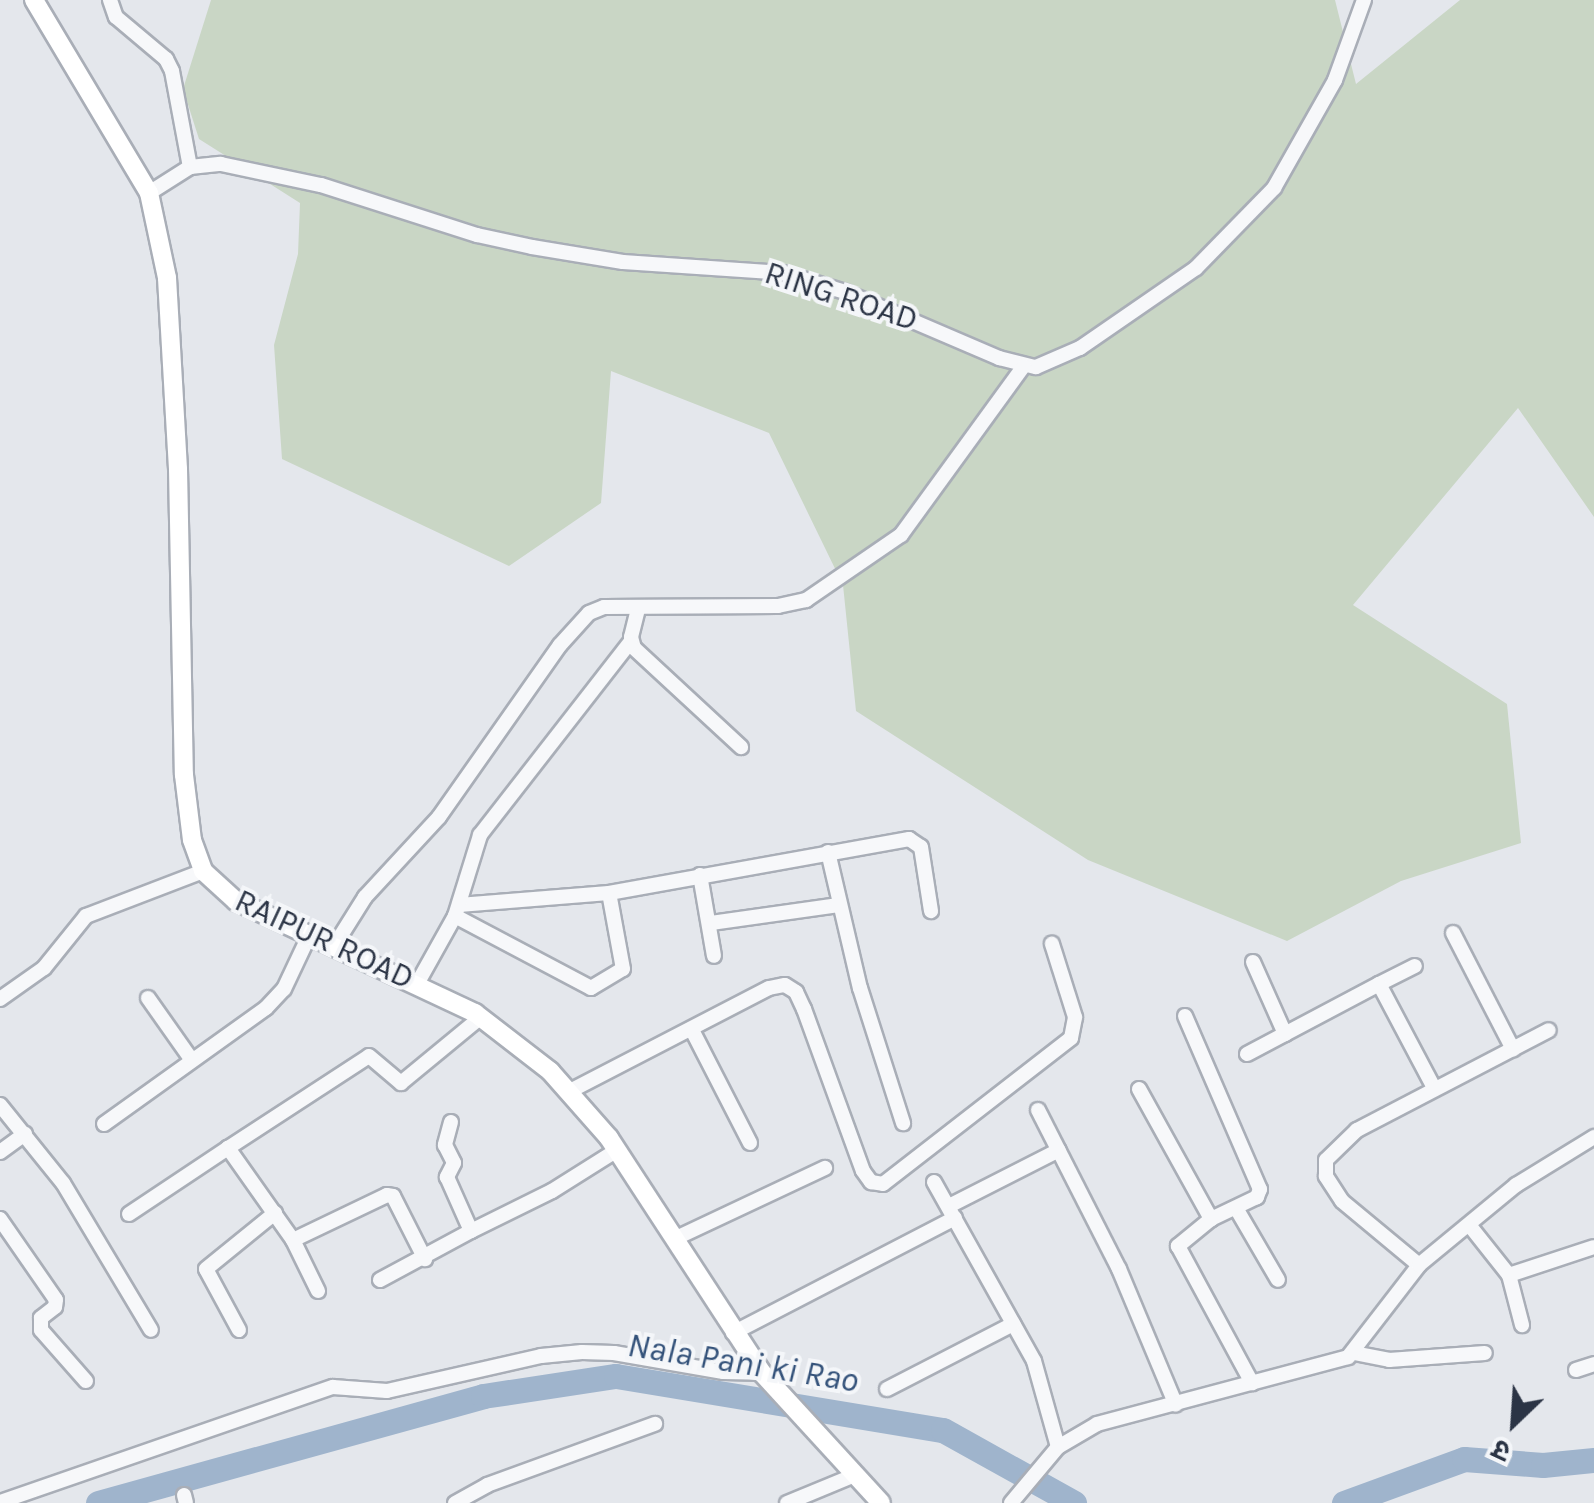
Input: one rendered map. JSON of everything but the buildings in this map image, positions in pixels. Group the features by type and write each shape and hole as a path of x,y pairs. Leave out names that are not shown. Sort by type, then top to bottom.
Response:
{"main road":[{"name":"RAIPUR ROAD","path":"34,0 149,193 172,319 184,775 192,840 203,872 219,890 308,938 417,984 481,1017 570,1091 617,1150 766,1377 880,1503"}],"street":[{"path":"110,0 116,17 166,59 172,71 190,167 149,193"},
{"path":"333,948 365,896 439,817 578,623 604,608 788,606 806,600 901,534 1024,366 1036,367 1080,348 1196,268 1274,188 1336,80 1364,0"},
{"name":"RING ROAD","path":"190,167 221,164 304,180 478,235 532,246 623,262 783,273 845,292 1024,366"},
{"path":"417,984 457,910 473,850 486,826 630,642 638,609"},
{"path":"630,642 741,747"},
{"path":"457,910 610,894 828,852 916,841 931,911"},
{"path":"828,852 860,988 902,1123"},
{"path":"0,999 44,968 86,916 203,872"},
{"path":"700,875 714,956"},
{"path":"457,910 591,988 623,970 610,894"},
{"path":"711,923 839,905"},
{"path":"1453,933 1512,1049"},
{"path":"104,1124 256,1015 284,989 308,938"},
{"path":"570,1091 769,988 792,988 867,1180 882,1184 1071,1038 1075,1018 1052,944"},
{"path":"1252,962 1286,1034"},
{"path":"1247,1054 1415,966"},
{"path":"0,983 19,988"},
{"path":"1379,984 1434,1088"},
{"path":"148,998 191,1058"},
{"path":"1185,1016 1259,1182 1257,1197 1183,1238 1179,1249 1252,1383"},
{"path":"129,1214 368,1056 375,1056 394,1082 401,1083 481,1017"},
{"path":"692,1030 750,1143"},
{"path":"1419,1266 1342,1201 1324,1168 1330,1153 1349,1136 1434,1088 1549,1030"},
{"path":"1140,1089 1211,1220"},
{"path":"0,1104 80,1209 151,1330"},
{"path":"1038,1110 1118,1268 1176,1404"},
{"path":"450,1122 444,1145 454,1166 447,1177 471,1231"},
{"path":"0,1152 25,1134"},
{"path":"1354,1353 1419,1266 1526,1178 1594,1137"},
{"path":"228,1148 293,1240 318,1291"},
{"path":"380,1280 552,1191 617,1150"},
{"path":"733,1332 1059,1150"},
{"path":"674,1240 825,1168"},
{"path":"934,1182 1042,1378 1058,1447"},
{"path":"293,1240 390,1195 425,1259"},
{"path":"1236,1208 1278,1280"},
{"path":"238,1330 206,1269 275,1213"},
{"path":"0,1218 56,1300 55,1308 41,1318 41,1330 86,1381"},
{"path":"1470,1226 1510,1275 1522,1325"},
{"path":"1510,1275 1594,1247"},
{"path":"887,1389 1013,1324"},
{"path":"0,1502 333,1388 387,1391 541,1356 582,1352 614,1353 766,1377"},
{"path":"1012,1502 1058,1447 1097,1424 1354,1353 1389,1360 1485,1353"},
{"path":"1576,1370 1594,1364"},
{"path":"455,1503 487,1485 655,1424"},
{"path":"787,1503 855,1475"}],"green space":[{"path":"211,0 1335,0 1356,84 1460,0 1594,0 1594,517 1518,408 1353,605 1507,704 1521,843 1401,881 1287,941 1088,860 856,711 843,585 769,433 611,371 601,503 509,566 282,459 274,345 298,254 300,203 199,139 183,89"}],"waterway":[{"name":"Nala Pani ki Rao","path":"98,1503 483,1396 616,1376 943,1430 1074,1503"},
{"name":"Nala Pani ki Rao","path":"1344,1503 1464,1459 1543,1465 1594,1460"}]}
